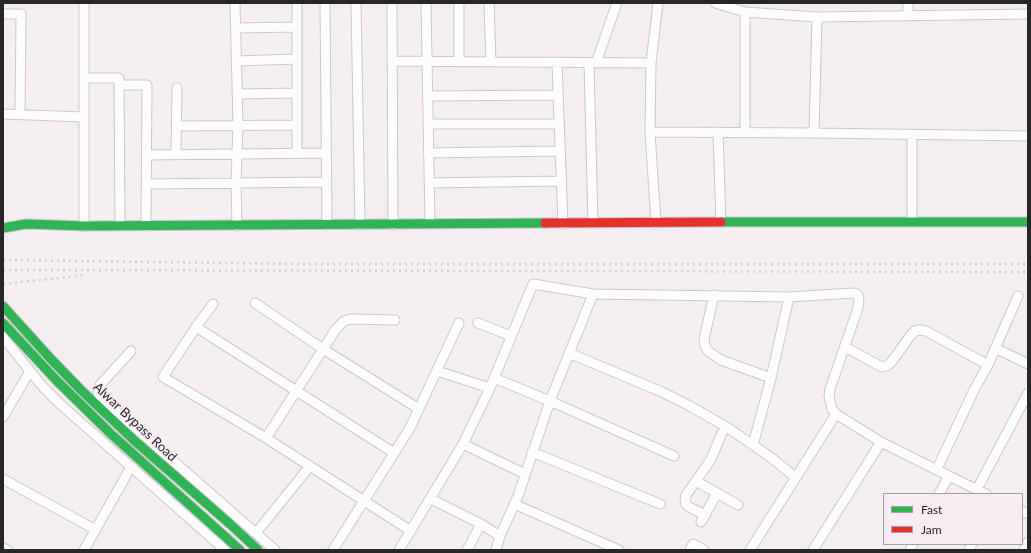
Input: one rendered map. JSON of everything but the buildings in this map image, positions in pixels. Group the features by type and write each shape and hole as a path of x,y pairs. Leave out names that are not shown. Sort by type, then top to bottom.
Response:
{"street":[{"path":"84,3 84,226"},
{"path":"235,3 238,126 236,154 237,226"},
{"path":"297,3 297,153"},
{"path":"325,3 327,225"},
{"path":"356,3 360,225"},
{"path":"392,3 393,225"},
{"path":"426,3 430,224"},
{"path":"459,3 459,62"},
{"path":"489,3 491,62"},
{"path":"593,224 592,63 617,3"},
{"path":"656,223 650,132 651,63 658,3"},
{"path":"716,3 745,12 817,17 1028,14"},
{"path":"908,3 908,16"},
{"path":"744,132 745,12"},
{"path":"3,14 21,14 20,115"},
{"path":"814,133 817,17"},
{"path":"236,28 297,27"},
{"path":"236,61 297,59"},
{"path":"392,61 651,63"},
{"path":"557,63 563,224"},
{"path":"84,78 119,78 120,226"},
{"path":"119,85 147,85 146,226"},
{"path":"176,154 177,88"},
{"path":"237,94 297,93"},
{"path":"427,96 558,95"},
{"path":"3,114 84,117"},
{"path":"428,124 559,124"},
{"path":"177,126 297,125"},
{"path":"650,132 1028,136"},
{"path":"718,132 721,223"},
{"path":"912,134 912,222"},
{"path":"428,153 560,151"},
{"path":"146,154 326,153"},
{"path":"429,183 561,181"},
{"path":"146,184 327,182"},
{"path":"3,228 26,224 84,226 237,226 1028,222"},
{"path":"399,550 463,444 490,388 533,284 593,294 789,297 857,294 860,298 858,308 832,382 829,396 832,409 836,414 881,442 984,493"},
{"path":"496,550 500,536 525,474 550,400 593,294"},
{"path":"714,295 704,339 705,346 708,351 721,360 771,378"},
{"path":"937,469 974,390 988,365 1018,296"},
{"path":"753,445 771,378 789,297"},
{"path":"255,303 323,349 419,409"},
{"path":"213,304 196,327 164,377 266,438 410,531"},
{"name":"Alwar Bypass Road","path":"3,306 82,391 136,442 258,550"},
{"path":"266,438 336,329 344,322 351,319 395,320"},
{"path":"3,323 56,381 111,434 240,550"},
{"path":"333,550 410,428 459,323"},
{"path":"478,323 511,336"},
{"path":"196,327 394,453"},
{"path":"845,347 883,367 888,365 893,360 910,336 915,331 920,330 926,331 988,365"},
{"path":"3,337 43,387 59,403 224,550"},
{"path":"995,348 1028,364"},
{"path":"131,351 100,385 98,389 100,397 274,550"},
{"path":"569,352 675,398 725,426 773,459 796,478"},
{"path":"3,417 30,371"},
{"path":"437,371 490,388"},
{"path":"494,378 550,400 674,456"},
{"path":"977,489 1028,393"},
{"path":"750,550 836,414"},
{"path":"716,493 703,518 686,504 686,495 710,459 725,426"},
{"path":"813,550 881,442"},
{"path":"463,444 525,474"},
{"path":"532,452 660,504"},
{"path":"256,533 310,466"},
{"path":"87,549 131,467"},
{"path":"940,493 949,476"},
{"path":"3,479 96,530"},
{"path":"696,481 738,505"},
{"path":"431,499 500,536"},
{"path":"514,504 618,550"},
{"path":"467,550 480,524"},
{"path":"1024,550 1028,542"},
{"path":"690,550 693,544 704,550"},
{"path":"3,548 7,550"}],"railway":[{"path":"3,260 303,264 1028,264"},
{"path":"3,270 1028,272"},
{"path":"3,284 86,275"}],"traffic: fast":[{"path":"721,222 1028,222"},
{"path":"3,228 26,224 84,226 545,223"},
{"path":"3,306 82,391 136,442 258,550"},
{"path":"3,323 57,381 111,434 240,550"}],"traffic: jam":[{"path":"545,223 721,222"}]}
